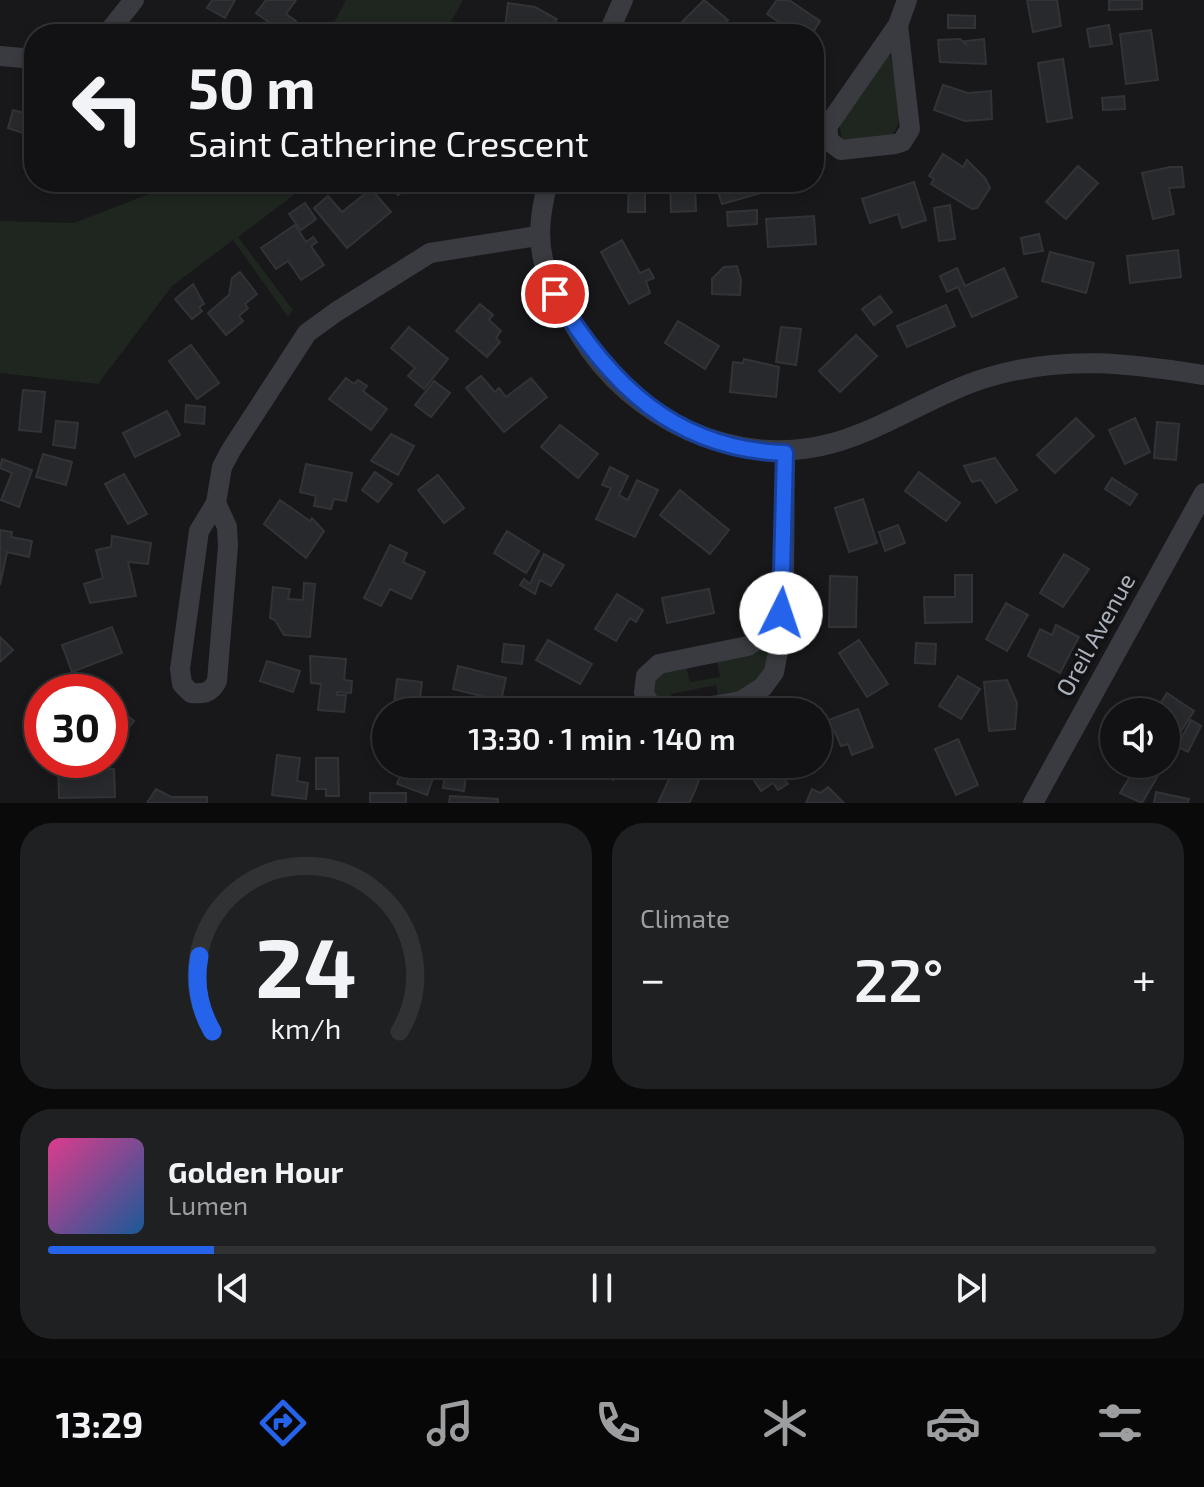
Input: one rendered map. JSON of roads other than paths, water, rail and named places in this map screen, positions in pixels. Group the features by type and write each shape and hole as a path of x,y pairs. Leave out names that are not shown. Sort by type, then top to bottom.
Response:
{"street":[{"path":"115,24 134,0"},
{"path":"612,24 623,0"},
{"path":"898,25 910,129 902,142 841,150 829,141 827,127 898,25 907,0"},
{"path":"0,56 24,58"},
{"path":"546,192 537,236 555,294 585,343 619,381 664,419 702,437 751,452 785,453 835,443 987,378 1047,364 1100,361 1204,375"},
{"path":"216,503 227,527 228,546 217,681 213,688 203,694 191,693 182,684 180,669 199,531 216,503 226,459 307,333 379,282 430,253 537,236"},
{"path":"746,698 763,687 778,660 777,627 784,582 785,453"},
{"name":"Oreil Avenue","path":"1033,803 1204,493"},
{"path":"647,698 644,693 646,676 659,664 748,646 777,627"}]}
